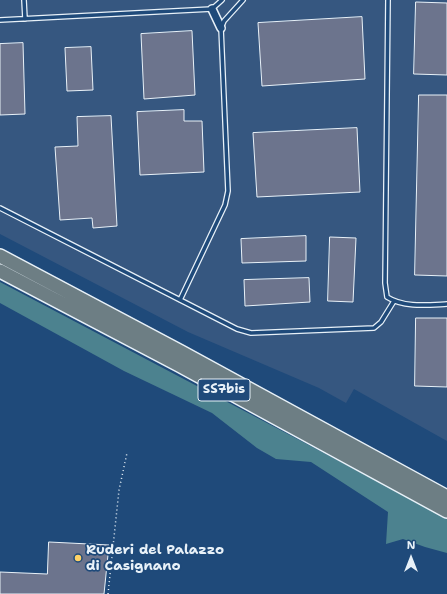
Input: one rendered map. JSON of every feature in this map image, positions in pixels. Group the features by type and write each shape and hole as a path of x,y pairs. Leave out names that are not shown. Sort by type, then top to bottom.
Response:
{"highway":[{"name":"SS7bis","path":"0,256 181,352 447,497"},
{"name":"SS7bis","path":"0,271 179,365 447,512"}],"street":[{"path":"212,9 221,28"}],"lane":[{"path":"24,0 25,19"},
{"path":"0,20 212,9 222,0"},
{"path":"180,300 225,205 228,191 221,28 224,21 244,0"},
{"path":"388,0 385,283 387,297 394,301 416,305 447,304"},
{"path":"0,208 237,329 251,333 374,328 381,322 394,301"}],"path":[{"path":"108,594 119,490 127,453"}],"shaded area":[{"path":"0,0 447,0 447,441 354,389 346,403 319,388 188,332 0,234"}],"green space":[{"path":"0,282 447,518 447,553 403,539 386,544 388,512 311,462 276,459 257,448 212,413 124,371 0,303"}],"building":[{"path":"416,2 447,3 447,75 414,74"},
{"path":"362,17 365,79 262,86 258,23"},
{"path":"192,31 195,95 144,99 141,34"},
{"path":"23,43 25,114 0,115 0,44"},
{"path":"91,47 93,90 67,91 65,48"},
{"path":"419,95 447,95 447,276 415,275"},
{"path":"184,110 184,121 202,121 204,172 140,175 137,112"},
{"path":"111,116 117,226 93,228 92,218 60,220 55,147 78,146 77,117"},
{"path":"357,128 360,192 257,197 253,133"},
{"path":"306,236 306,261 242,263 241,239"},
{"path":"330,237 356,238 353,302 328,301"},
{"path":"309,278 310,302 245,306 244,280"},
{"path":"416,318 447,318 447,387 415,386"},
{"name":"Ruderi del Palazzo di Casignano","path":"49,542 109,545 104,594 0,594 0,572 47,574"}],"place":[{"name":"Ruderi del Palazzo di Casignano","path":"78,558"}]}
